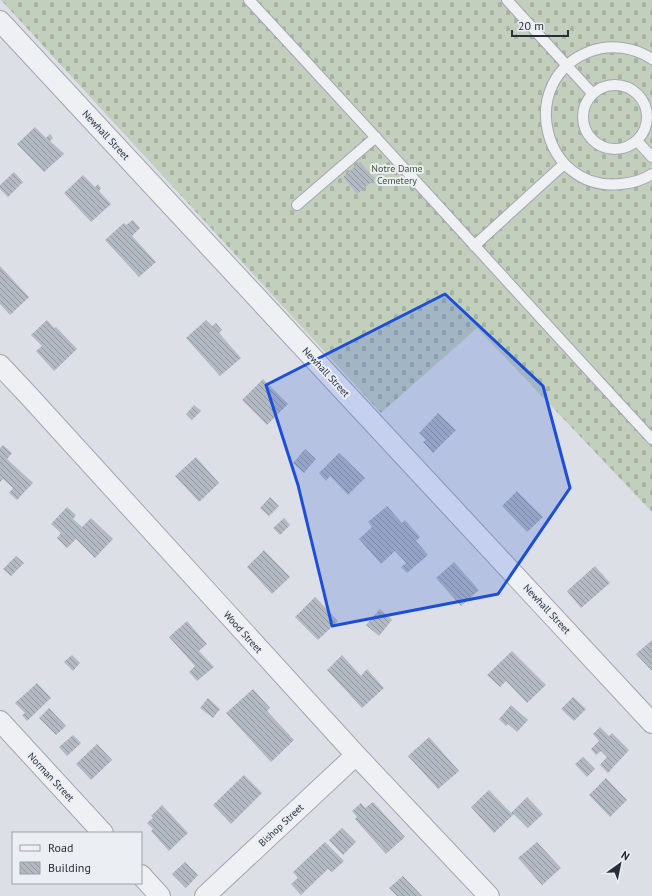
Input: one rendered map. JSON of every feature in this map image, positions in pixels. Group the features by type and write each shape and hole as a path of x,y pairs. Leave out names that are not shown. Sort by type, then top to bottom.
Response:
{"street":[{"name":"Newhall Street","path":"0,22 652,723"},
{"name":"Wood Street","path":"0,365 356,755 489,896"},
{"name":"Norman Street","path":"0,721 102,832"},
{"name":"Bishop Street","path":"205,896 356,755"},
{"path":"142,876 160,896"}],"lane":[{"path":"249,0 652,439"},
{"path":"507,0 592,93"},
{"path":"652,59 631,49 615,47 599,49 583,54 566,65 557,77 549,94 545,112 547,131 553,148 564,164 578,175 595,183 613,185 631,183 652,174"},
{"path":"613,84 624,86 635,91 642,99 647,109 647,121 644,132 637,141 629,146 619,149 608,149 591,139 585,130 582,120 586,100 592,93 602,86 613,84"},
{"path":"297,205 376,137"},
{"path":"637,141 652,157"},
{"path":"474,246 564,164"}],"highlighted area":[{"path":"445,294 543,386 570,488 498,594 332,626 298,485 266,385"}],"green space":[{"name":"Notre Dame Cemetery","path":"1,0 652,0 652,512 477,328 381,413"}],"building":[{"path":"35,127 46,138 50,134 53,138 50,141 64,154 44,172 17,144"},
{"path":"360,162 375,179 357,194 343,177"},
{"path":"14,172 23,182 8,197 0,189 0,185"},
{"path":"83,175 95,187 98,184 101,188 99,191 111,204 91,222 64,193"},
{"path":"133,220 140,228 132,236 156,262 139,277 105,240 124,223 126,225"},
{"path":"0,266 29,297 10,315 0,304"},
{"path":"47,320 54,328 56,327 77,349 54,371 36,351 42,346 31,335"},
{"path":"206,320 212,326 216,323 222,330 219,333 241,358 220,376 186,338"},
{"path":"263,379 288,404 267,425 242,400"},
{"path":"194,405 201,411 192,420 186,414"},
{"path":"438,413 456,430 433,453 423,442 426,440 419,433"},
{"path":"3,445 12,453 7,459 33,483 17,500 9,493 13,488 3,479 0,482 0,448"},
{"path":"305,449 316,459 304,473 293,463"},
{"path":"339,453 365,478 348,495 330,476 326,481 319,473"},
{"path":"196,457 219,483 199,502 175,476"},
{"path":"517,491 543,517 527,532 502,506"},
{"path":"270,497 279,506 269,516 260,508"},
{"path":"387,506 402,523 405,520 420,537 416,541 428,555 407,573 401,567 406,563 395,551 381,564 359,539 372,527 368,522"},
{"path":"67,507 76,515 73,519 82,527 91,518 113,539 95,558 76,539 67,548 57,538 61,533 51,524"},
{"path":"284,518 290,525 280,535 273,528"},
{"path":"264,550 290,577 272,594 247,567"},
{"path":"16,556 24,563 11,576 3,569"},
{"path":"454,562 479,590 461,606 436,578"},
{"path":"595,566 610,583 581,608 567,591"},
{"path":"315,597 338,621 318,640 295,617"},
{"path":"380,609 392,620 379,636 366,625"},
{"path":"187,621 207,644 199,651 214,667 197,681 189,672 195,666 169,637"},
{"path":"652,640 652,671 636,654"},
{"path":"512,651 546,685 527,703 506,681 500,687 487,675"},
{"path":"72,655 80,663 73,671 64,662"},
{"path":"342,655 361,676 367,669 384,688 362,708 327,670"},
{"path":"37,683 51,698 27,721 22,715 25,713 15,703"},
{"path":"253,689 270,708 267,711 294,740 271,762 226,713"},
{"path":"573,697 586,709 574,721 561,709"},
{"path":"208,698 220,709 213,718 200,708"},
{"path":"511,705 528,720 517,732 508,724 506,726 499,719"},
{"path":"49,708 66,726 56,735 39,718"},
{"path":"600,727 609,736 612,733 629,750 608,773 600,765 607,757 601,751 596,755 591,749 599,741 593,734"},
{"path":"73,735 81,743 67,756 59,747"},
{"path":"429,737 459,771 438,789 408,756"},
{"path":"97,744 112,760 91,780 76,764"},
{"path":"583,757 595,769 587,777 575,764"},
{"path":"244,775 262,793 231,824 213,805"},
{"path":"606,778 627,800 610,817 589,795"},
{"path":"489,790 511,813 527,797 543,814 528,828 514,814 494,833 471,807"},
{"path":"373,802 405,837 386,854 355,819 357,817 352,811 361,803 365,808"},
{"path":"162,805 188,833 169,851 151,831 153,829 147,823 153,818 151,816"},
{"path":"342,828 356,842 343,855 329,840"},
{"path":"325,842 344,861 332,872 328,869 301,895 291,884 298,878 293,872"},
{"path":"537,842 561,868 542,885 518,858"},
{"path":"185,862 198,875 186,888 172,874"},
{"path":"403,876 422,896 397,896 389,888"}]}
